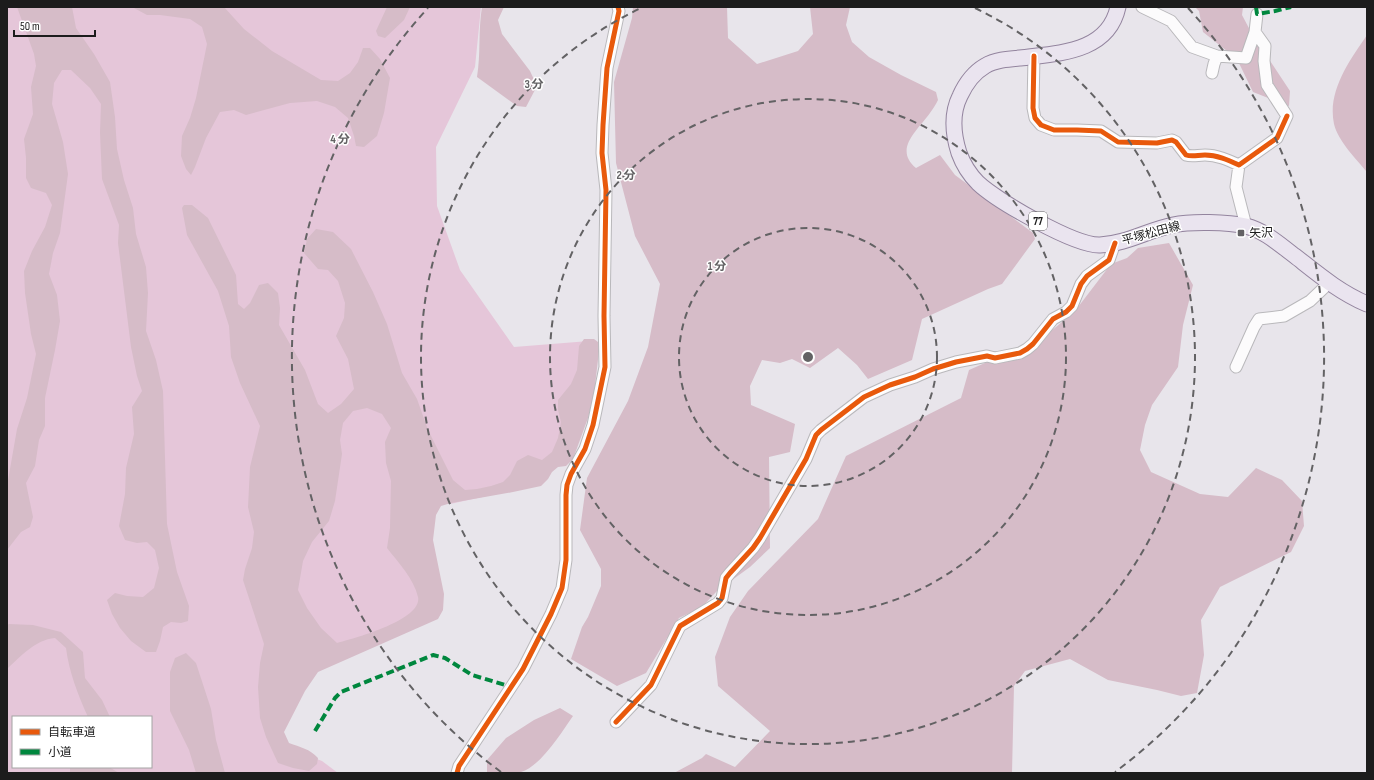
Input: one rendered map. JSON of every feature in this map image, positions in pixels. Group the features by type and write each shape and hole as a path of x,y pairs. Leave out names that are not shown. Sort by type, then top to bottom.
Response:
{"main road":[{"name":"平塚松田線","path":"1118,7 1110,27 1100,38 1091,44 1066,51 1002,60 985,66 964,86 956,105 954,122 955,137 960,155 967,170 977,182 990,193 1024,214 1082,241 1098,245 1115,243 1174,225 1228,224 1246,226 1262,232 1342,292 1367,304"}],"street":[{"path":"456,773 459,766 509,692 538,643 562,588 565,575 567,485 571,474 585,449 593,425 605,367 604,316 606,190 602,153 603,125 607,68 619,11 618,7"},
{"path":"1142,7 1171,21 1192,47 1217,56 1246,58 1255,32 1257,14"},
{"path":"1246,226 1236,187 1239,164 1277,138 1287,116 1267,85 1264,61 1265,46 1255,32"},
{"path":"1034,56 1033,108 1035,118 1041,125 1054,130 1101,132 1118,142 1157,143 1172,140 1176,142 1186,155 1217,156 1239,164"},
{"path":"1212,73 1217,56"},
{"path":"616,722 651,685 680,626 718,603 722,598 726,578 760,538 806,459 816,435 821,430 864,397 890,385 956,362 987,356 996,358 1020,353 1027,349 1033,344 1053,319 1066,312 1072,306 1081,284 1087,276 1109,260 1115,243"},
{"path":"1236,367 1259,319 1284,316 1310,301 1329,283"}],"shaded area":[{"path":"7,7 481,7 475,67 436,147 437,206 460,270 514,347 589,341 564,460 510,491 450,504 434,495 429,613 309,672 279,733 288,748 322,761 338,773 7,773"},
{"path":"17,7 72,7 76,28 94,54 110,82 115,117 117,149 124,180 133,208 136,234 146,267 148,293 146,331 156,360 163,391 167,524 177,572 189,606 188,621 181,623 171,622 163,627 156,652 146,652 131,641 120,628 112,614 107,600 115,593 127,596 143,597 154,588 159,568 155,550 147,542 137,543 125,540 119,526 125,494 126,468 134,434 132,407 142,391 137,376 131,347 118,243 119,225 102,179 100,133 101,104 90,88 71,70 62,70 54,83 52,104 63,142 68,174 60,233 53,253 49,274 57,295 60,321 45,398 45,426 39,440 35,466 26,483 33,517 30,527 21,532 7,550 7,486 17,429 27,398 36,354 31,334 25,293 24,271 32,251 45,227 52,205 46,193 31,188 26,178 24,139 33,114 31,87 36,66 34,54"},
{"path":"134,7 224,7 244,29 272,51 321,80 338,81 350,73 358,62 363,48 370,48 380,59 390,78 384,113 377,136 364,147 356,146 348,118 335,107 317,101 290,103 246,115 234,110 220,112 206,138 191,175 186,169 181,156 182,136 190,118 196,98 207,44 202,27 190,19 160,15 147,15"},
{"path":"387,7 410,7 404,20 385,38 378,36 376,31"},
{"path":"482,7 504,7 498,20 502,34 530,71 537,86 526,107 517,106 477,77"},
{"path":"633,7 727,7 728,38 757,64 798,51 813,34 810,7 850,7 846,25 852,42 869,57 936,92 937,102 914,133 907,147 907,154 910,161 916,168 940,155 955,175 1033,233 1035,239 1002,284 922,319 912,360 868,379 857,365 838,348 810,368 792,359 780,363 762,360 750,386 751,405 795,424 790,452 769,457 770,548 750,567 717,591 702,607 679,618 646,673 617,686 571,659 582,627 588,617 601,586 601,569 580,530 587,478 628,401 648,347 660,284 635,236 616,163 614,82 632,18"},
{"path":"1195,7 1243,7 1242,15 1251,32 1290,91 1289,106 1253,92 1237,59 1203,32 1199,11"},
{"path":"1367,35 1367,172 1339,137 1334,124 1333,112 1337,88 1342,76 1347,65"},
{"path":"184,205 192,205 208,218 236,275 238,304 244,309 250,303 259,285 268,283 278,293 280,308 279,325 305,370 318,404 328,413 341,404 354,389 348,359 336,336 344,318 345,303 338,281 328,270 318,269 304,253 307,239 316,229 333,232 351,249 373,292 387,324 402,373 417,399 428,430 453,480 465,490 477,489 503,482 510,475 517,461 528,455 542,460 552,452 558,438 561,422 558,410 558,400 571,384 577,370 579,346 584,339 594,339 598,342 599,351 594,394 588,418 573,459 566,466 558,467 552,472 541,486 441,506 436,515 433,540 444,594 443,610 438,619 318,672 305,691 284,732 289,743 308,750 318,758 317,764 309,771 278,763 266,737 260,718 258,687 260,663 264,644 243,580 252,548 254,532 248,507 250,467 260,426 240,383 231,357 229,326 218,291 187,235 182,208","holes":["367,408 382,414 391,428 385,442 386,463 391,481 390,528 387,548 413,584 418,597 417,605 410,613 399,621 371,633 337,643 321,628 307,608 298,590 303,561 312,542 329,521 335,501 342,454 340,440 343,423 353,411"]},
{"path":"1169,243 1193,285 1183,325 1178,367 1152,405 1145,425 1140,450 1151,472 1200,494 1228,497 1256,468 1282,480 1302,501 1304,526 1291,552 1220,587 1201,620 1204,655 1197,693 1181,696 1108,680 1070,659 1025,671 1014,686 1012,773 674,773 702,758 706,754 735,767 770,731 718,686 715,657 730,617 748,591 818,519 846,456 961,398 969,370 1044,337 1075,311 1111,264 1127,258 1138,248"},
{"path":"7,625 33,625 61,632 83,652 85,678 102,700 110,716 88,716 74,683 66,648 55,638 48,639 35,645 7,669"},
{"path":"186,653 196,663 211,709 216,740 225,773 196,773 189,750 170,711 170,672 175,658"},
{"path":"560,708 573,716 557,740 536,763 528,769 517,773 487,773 487,760 506,738 534,720"},
{"path":"70,768 111,768 119,773 70,773"}],"marked path":[{"path":"1256,7 1257,14 1291,7"},
{"path":"315,731 335,698 341,692 433,655 445,658 472,675 512,687"}],"cycle path":[{"path":"457,773 459,766 523,669 551,614 562,588 566,560 567,485 571,474 585,449 593,425 605,367 604,316 606,190 602,153 603,125 607,68 619,11 618,7"},
{"path":"1034,56 1033,108 1035,118 1041,125 1054,130 1101,131 1118,142 1157,143 1172,140 1176,142 1186,155 1214,156 1239,165 1277,138 1287,116"},
{"path":"616,722 651,685 680,626 718,603 722,598 726,578 760,538 806,459 816,435 821,430 864,397 890,385 956,362 987,356 995,358 1020,353 1027,349 1033,344 1053,319 1066,312 1072,306 1081,284 1087,276 1109,260 1115,243"}],"place":[{"name":"矢沢","path":"1241,233"}]}
